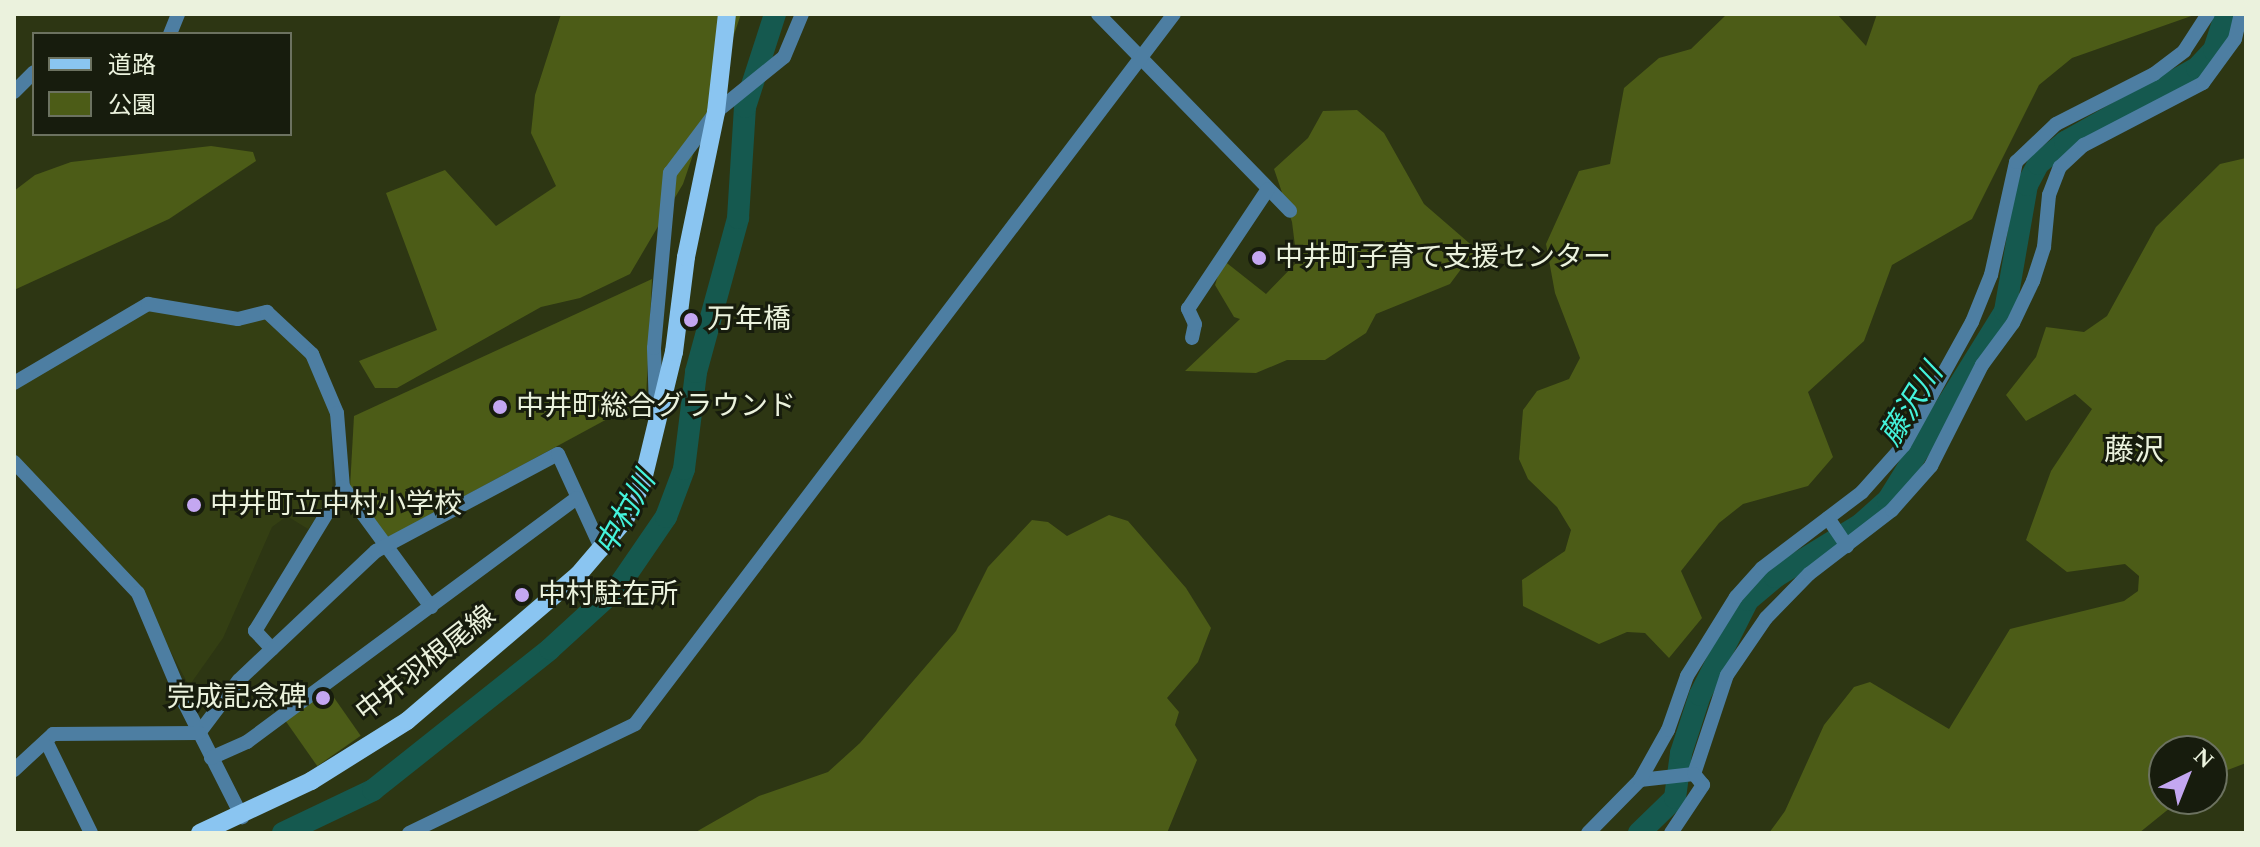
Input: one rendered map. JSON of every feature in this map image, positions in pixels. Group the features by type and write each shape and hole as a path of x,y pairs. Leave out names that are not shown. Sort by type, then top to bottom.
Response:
{"main road":[{"name":"中井羽根尾線","path":"200,833 242,817 407,721 602,550 625,520 642,484 656,429 678,317 696,195 724,106 727,14"}],"street":[{"path":"656,429 654,348 670,173 724,106 784,57 802,14"},
{"path":"1098,14 1290,211"},
{"path":"409,833 635,724 1174,14"},
{"path":"1588,833 1640,780 1668,730 1687,676 1736,597 1762,568 1888,468 1972,322 1991,275 2016,162 2056,124 2154,74 2184,51 2208,14"},
{"path":"1691,775 1727,675 1786,595 1919,485 1982,365 2013,323 2044,247 2049,195 2060,167 2084,145 2203,83 2235,39 2241,14"},
{"path":"14,92 32,74"},
{"path":"1192,338 1195,324 1188,309 1268,189"},
{"path":"14,383 148,304 238,319 267,312 312,354 337,413 343,487 431,607"},
{"path":"654,348 662,344 670,321 678,317"},
{"path":"14,770 53,734 199,733 272,649 385,546 558,454 602,550"},
{"path":"14,462 138,593 199,733 242,817"},
{"path":"272,649 255,631 343,487"},
{"path":"211,758 247,742 577,498"},
{"path":"1828,518 1847,546"},
{"path":"46,741 91,833"},
{"path":"1640,780 1691,775"},
{"path":"1671,833 1703,785 1691,775"}],"shaded area":[{"name":"中井町立中村小学校","path":"146,309 269,317 308,356 330,406 333,495 308,529 287,516 272,527 223,638 189,686 131,577 15,455 14,447 14,389"}],"green space":[{"path":"561,14 741,14 683,184 630,274 580,298 541,307 397,388 375,388 359,361 437,330 386,193 445,170 496,226 556,186 531,133 535,95"},
{"path":"1727,14 1837,14 1866,46 1877,14 2197,14 2072,58 2039,85 1972,219 1892,265 1864,341 1808,392 1833,457 1808,486 1743,504 1719,523 1681,571 1702,618 1669,658 1645,633 1627,632 1599,644 1523,606 1522,580 1565,551 1571,530 1557,507 1528,479 1519,459 1523,410 1537,391 1569,379 1580,358 1555,293 1546,244 1579,171 1610,164 1624,88 1659,58 1691,49"},
{"path":"1357,110 1384,133 1424,204 1476,249 1450,284 1376,314 1366,333 1325,360 1287,360 1256,373 1185,371 1240,319 1234,317 1215,285 1223,260 1266,294 1297,262 1292,222 1274,169 1308,138 1323,111"},
{"path":"211,146 253,152 256,161 169,219 14,290 14,191 35,175 71,162"},
{"path":"2246,158 2246,763 2228,770 2228,735 2148,735 2148,815 2161,815 2139,833 1769,833 1785,811 1824,725 1854,687 1870,682 1949,729 2010,629 2124,601 2138,591 2139,576 2125,564 2067,572 2026,540 2051,471 2092,409 2075,394 2026,421 2006,395 2036,357 2046,327 2084,332 2107,316 2156,227 2220,164"},
{"name":"中井町総合グラウンド","path":"652,279 646,398 389,537 383,536 350,487 354,416"},
{"path":"1109,515 1128,521 1186,588 1211,628 1198,662 1167,698 1179,712 1175,725 1197,760 1167,833 694,833 759,796 828,772 860,743 956,631 988,567 1032,520 1048,522 1067,536"},
{"path":"328,689 361,736 317,766 285,719"}],"waterway":[{"name":"中村川","path":"283,833 373,790 550,649 618,587 666,517 684,469 696,372 738,218 745,107 775,14"},
{"name":"藤沢川","path":"1639,833 1675,798 1681,753 1700,695 1748,600 1775,577 1860,525 1888,500 2005,311 2027,185 2038,164 2065,142 2197,68 2214,50 2226,14"}],"place":[{"name":"中井町子育て支援センター","path":"1259,258"},
{"name":"万年橋","path":"691,320"},
{"name":"中井町総合グラウンド","path":"500,407"},
{"name":"中井町立中村小学校","path":"194,505"},
{"name":"中村駐在所","path":"522,595"},
{"name":"完成記念碑","path":"323,698"}],"district":[{"name":"藤沢","path":"2134,451"}]}
